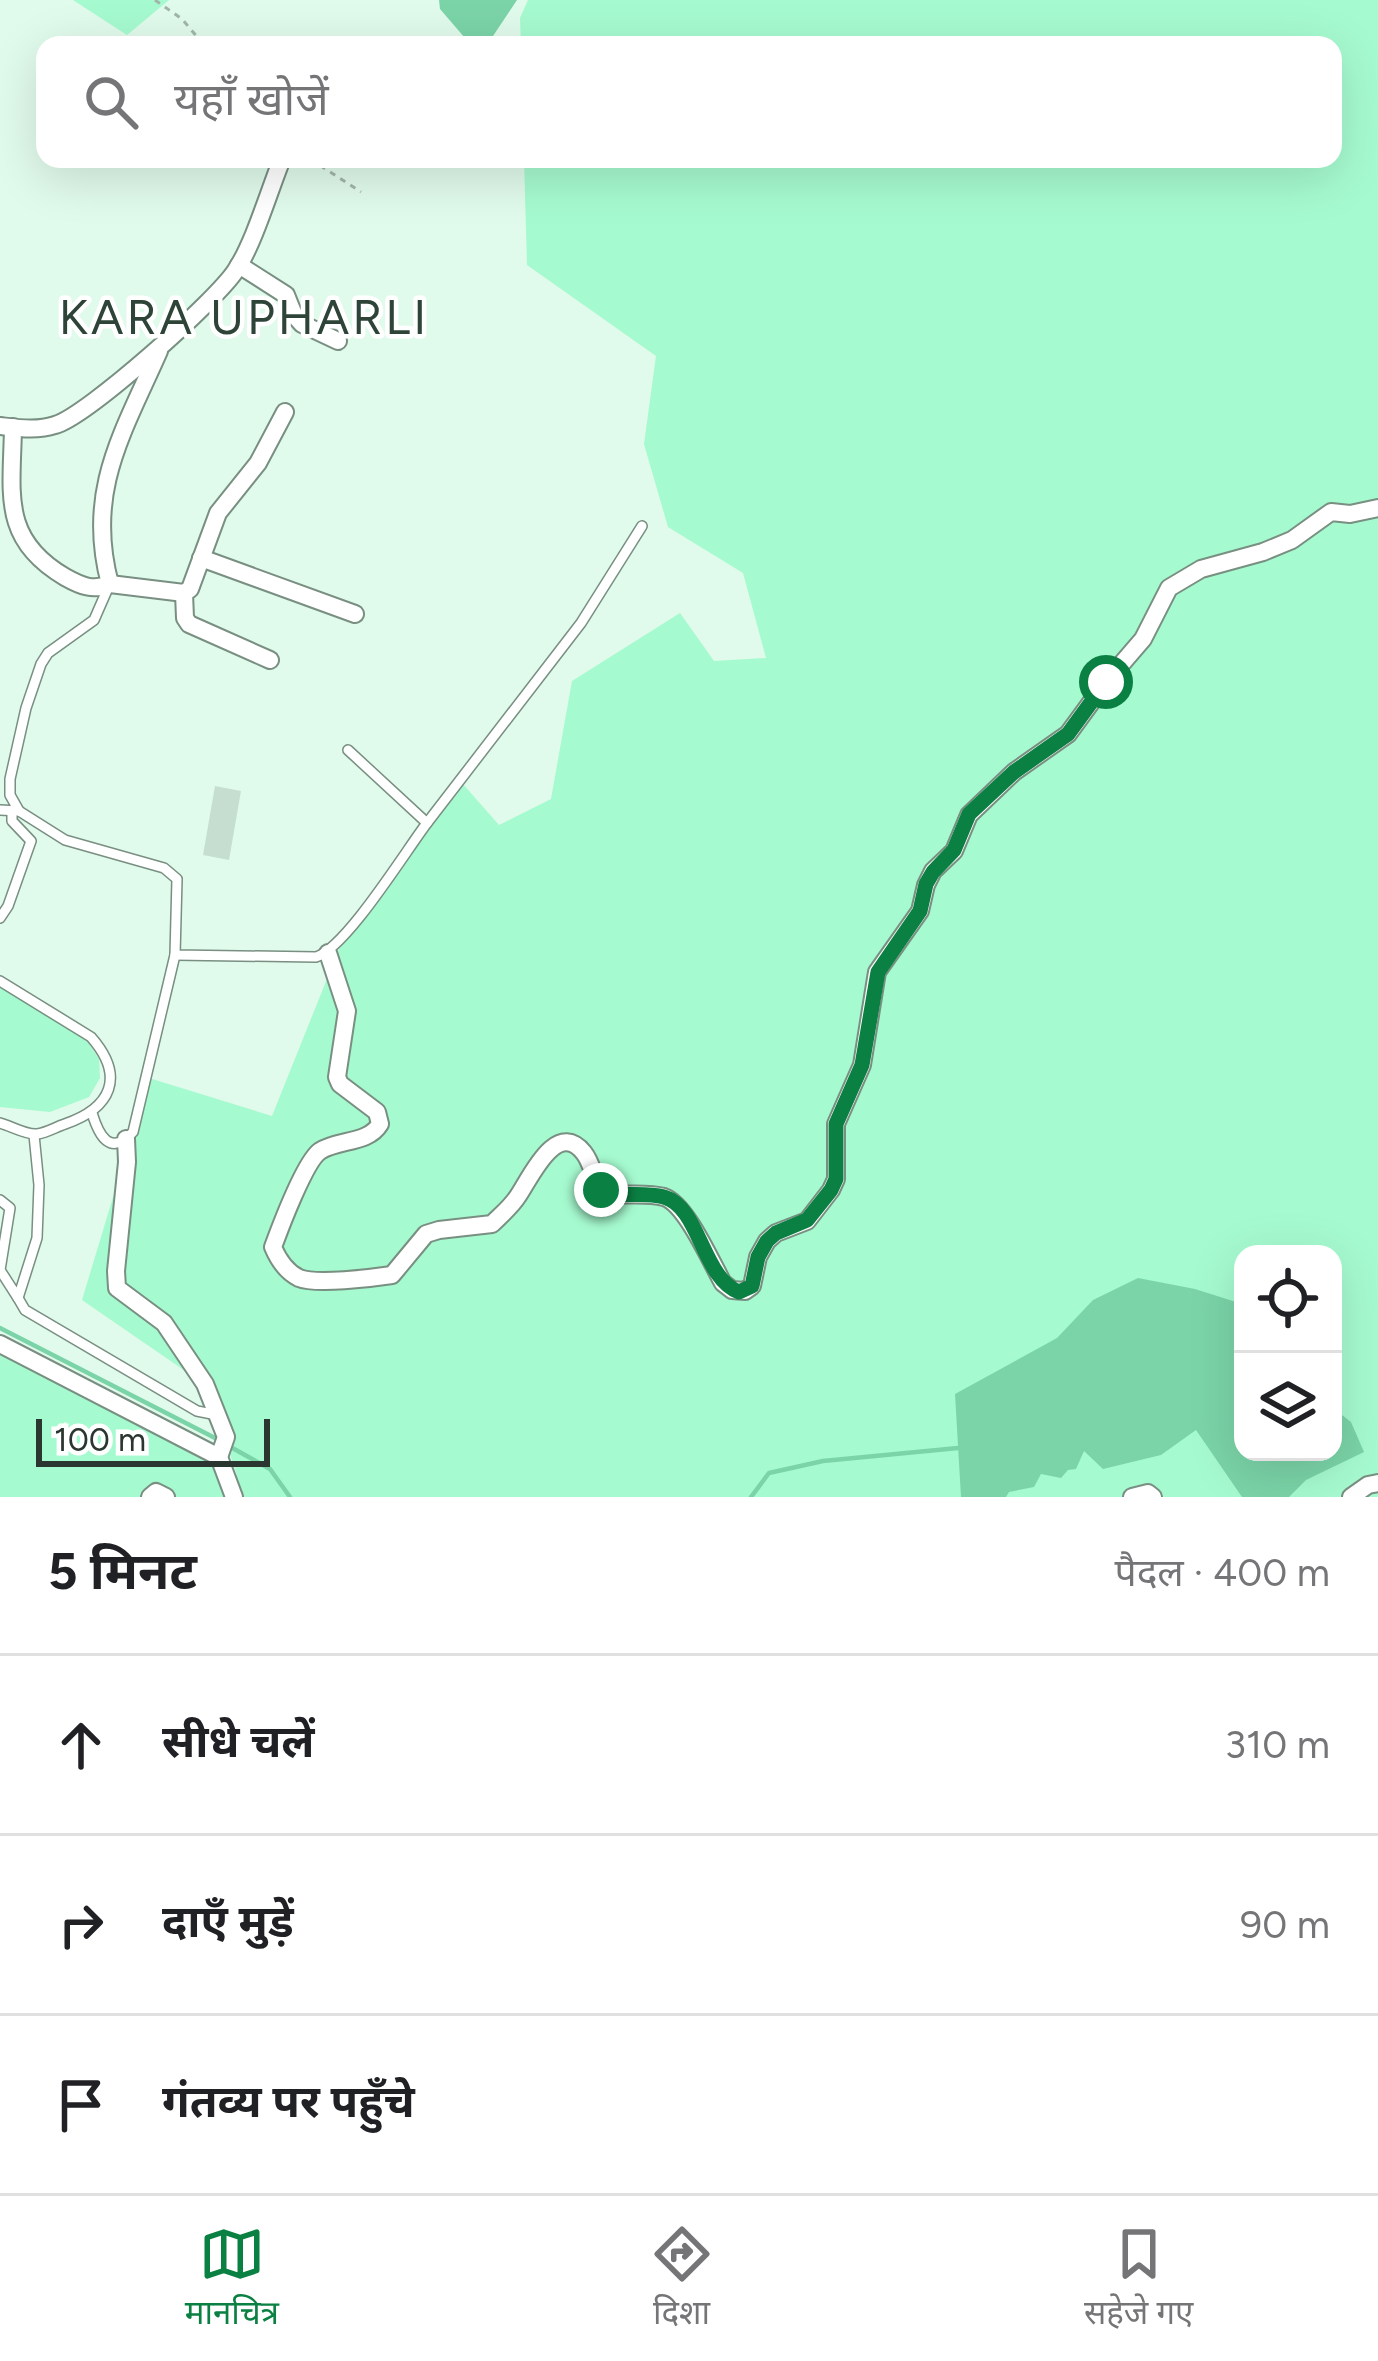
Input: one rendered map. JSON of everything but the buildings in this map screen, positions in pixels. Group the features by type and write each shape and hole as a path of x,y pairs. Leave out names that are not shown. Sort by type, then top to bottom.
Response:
{"street":[{"path":"278,168 239,265 162,344 66,421 50,427 7,427 17,530 54,571 84,587 110,584 184,593 190,589 218,513 258,463 285,412"},
{"path":"239,265 286,295 302,324 338,341"},
{"path":"110,584 100,536 104,486 162,344"},
{"path":"328,953 347,1011 337,1077 376,1112 380,1124 372,1134 323,1149 310,1162 273,1247 294,1275 310,1280 392,1275 426,1234 492,1224 517,1198 545,1154 567,1144 584,1154 606,1194 672,1201 687,1218 723,1283 745,1292 752,1286 767,1241 807,1220 831,1190 836,1179 836,1124 862,1065 878,972 920,911 926,884 954,850 969,814 1014,772 1068,734 1143,639 1169,588 1202,569 1292,540 1331,512 1350,514 1378,508"},
{"path":"201,558 356,614"},
{"path":"184,593 184,618 189,624 270,660"},
{"path":"126,1139 117,1288 164,1323 205,1384 226,1437 219,1457 234,1497"},
{"path":"0,1344 219,1457"},
{"path":"1351,1497 1378,1483"},
{"path":"150,1497 156,1492 166,1497"},
{"path":"1132,1497 1148,1493 1153,1497"}],"lane":[{"path":"175,955 294,958 328,953 581,623 642,526"},
{"path":"0,918 32,841 14,824 10,811 10,779 26,708 48,653 94,620 110,584"},
{"path":"348,749 427,823"},
{"path":"10,811 65,841 164,868 177,879 175,955 133,1132 114,1143 102,1137 92,1113"},
{"path":"0,980 79,1028 102,1048 110,1086 92,1113 34,1135 0,1123"},
{"path":"18,1298 37,1241 34,1135"},
{"path":"0,1200 10,1208 0,1270 25,1310 197,1411 217,1415"}],"path":[{"path":"155,0 196,36"},
{"path":"324,168 361,192"}],"shaded area":[{"path":"73,0 169,0 127,35"},
{"path":"439,0 517,0 493,36 463,36 440,9"},
{"path":"528,0 1378,0 1378,1497 0,1497 0,1352 237,1475 207,1386 82,1300 149,1078 272,1116 343,939 462,783 499,825 551,799 572,681 680,613 714,661 766,658 743,573 668,527 644,444 656,356 527,265 524,168 1342,168 1342,36 521,36 520,18"},
{"path":"0,977 82,1033 99,1059 100,1078 89,1097 50,1112 0,1107"},
{"path":"1138,1278 1234,1301 1234,1461 1342,1461 1342,1415 1351,1422 1364,1452 1306,1480 1289,1497 1242,1497 1196,1430 1161,1455 1103,1469 1084,1451 1076,1469 1061,1478 1041,1474 1034,1487 1009,1492 1006,1497 961,1497 955,1394 1057,1338 1093,1300"}],"waterway":[{"path":"0,1328 217,1439"},
{"path":"227,1445 270,1469 290,1497"},
{"path":"751,1497 769,1473 823,1461 958,1448"}],"district":[{"name":"KARA UPHARLI","path":"244,317"}],"route":[{"path":"601,1190 672,1201 687,1218 723,1283 739,1292 752,1286 767,1241 814,1214 836,1179 836,1124 862,1065 880,965 920,911 933,872 954,850 969,814 1014,772 1063,739 1106,682"}]}
